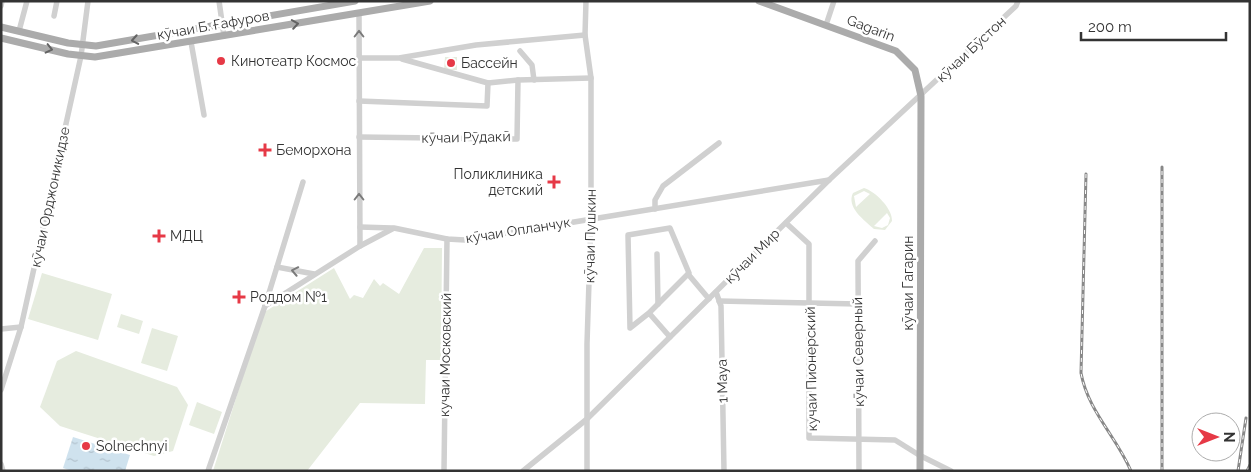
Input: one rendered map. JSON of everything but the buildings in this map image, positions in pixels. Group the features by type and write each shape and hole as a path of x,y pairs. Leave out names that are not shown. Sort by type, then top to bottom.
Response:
{"main road":[{"name":"кӯчаи Б. Ғафуров","path":"1,27 82,46 96,46 355,1"},
{"name":"кӯчаи Б. Ғафуров","path":"1,38 95,58 430,1"},
{"name":"Gagarin","path":"759,1 896,51 915,70 921,96"},
{"name":"кӯчаи Гагарин","path":"920,471 921,96"}],"street":[{"path":"1,6 2,1"},
{"path":"19,31 27,1"},
{"path":"54,16 57,1"},
{"name":"кӯчаи Орджоникидзе","path":"1,390 21,327 81,56 88,1"},
{"path":"218,1 224,36"},
{"name":"кӯчаи Пушкин","path":"586,1 585,35 591,78 587,471"},
{"path":"826,25 834,1"},
{"name":"кӯчаи Бӯстон","path":"921,96 1016,6 1018,1"},
{"path":"359,13 360,246"},
{"path":"359,58 399,58 476,45 585,35"},
{"path":"191,42 204,115"},
{"path":"520,51 532,65 534,80"},
{"path":"399,58 488,83 518,80 591,78"},
{"name":"кӯчаи Рӯдакӣ","path":"359,137 516,139 518,80"},
{"path":"359,101 487,106 488,83"},
{"name":"кӯчаи Мир","path":"587,420 829,180 921,96"},
{"path":"655,209 655,200 662,186 719,143"},
{"name":"кӯчаи Опланчук","path":"360,227 394,228 447,239 465,240 829,180"},
{"path":"208,471 265,306 303,182"},
{"name":"кучаи Пионерский","path":"786,222 808,244 810,303 809,438 895,440 951,471"},
{"path":"265,306 360,246 394,228"},
{"path":"688,274 649,313 630,328 628,235 670,228 688,274 709,299"},
{"name":"кучаи Московский","path":"444,471 447,239"},
{"name":"кӯчаи Северный","path":"859,471 858,261 875,241"},
{"path":"657,254 658,304"},
{"path":"277,267 314,274"},
{"name":"1 Maya","path":"716,292 719,301 724,471"},
{"path":"719,301 858,304"},
{"path":"649,313 670,337"},
{"path":"1,329 21,327"},
{"path":"523,471 587,420"},
{"path":"1,464 3,471"}],"shaded area":[{"name":"Бассейн","path":"445,57 457,57 457,70 444,70"},
{"path":"864,188 882,201 892,216 892,221 885,230 874,229 857,213 851,198 853,193","holes":["864,191 870,194 856,207 854,196","887,213 890,218 888,225 882,228 874,226"]},
{"path":"424,248 442,248 441,360 426,360 425,404 360,403 307,471 213,471 263,313 334,268 350,299 354,295 363,298 374,279 380,286 383,283 399,294"},
{"path":"42,273 112,294 98,340 28,319"},
{"path":"121,314 143,321 139,334 117,327"},
{"path":"152,328 178,336 167,371 141,363"},
{"path":"76,351 177,387 188,405 173,451 154,456 60,426 40,407 57,361"},
{"path":"197,402 222,412 214,434 189,425"}],"water":[{"name":"Solnechnyi","path":"73,437 130,455 125,471 72,471 63,468"}],"railway":[{"path":"1162,167 1162,471"},
{"path":"1086,174 1081,373 1096,411 1131,471"},
{"path":"1238,471 1246,418"},
{"path":"1247,471 1250,465"}],"place":[{"name":"Кинотеатр Космос","path":"221,61"},
{"name":"Бассейн","path":"451,63"},
{"name":"Беморхона","path":"265,150"},
{"name":"Поликлиника детский","path":"554,182"},
{"name":"МДЦ","path":"159,236"},
{"name":"Роддом №1","path":"239,297"},
{"name":"Solnechnyi","path":"86,446"}]}
